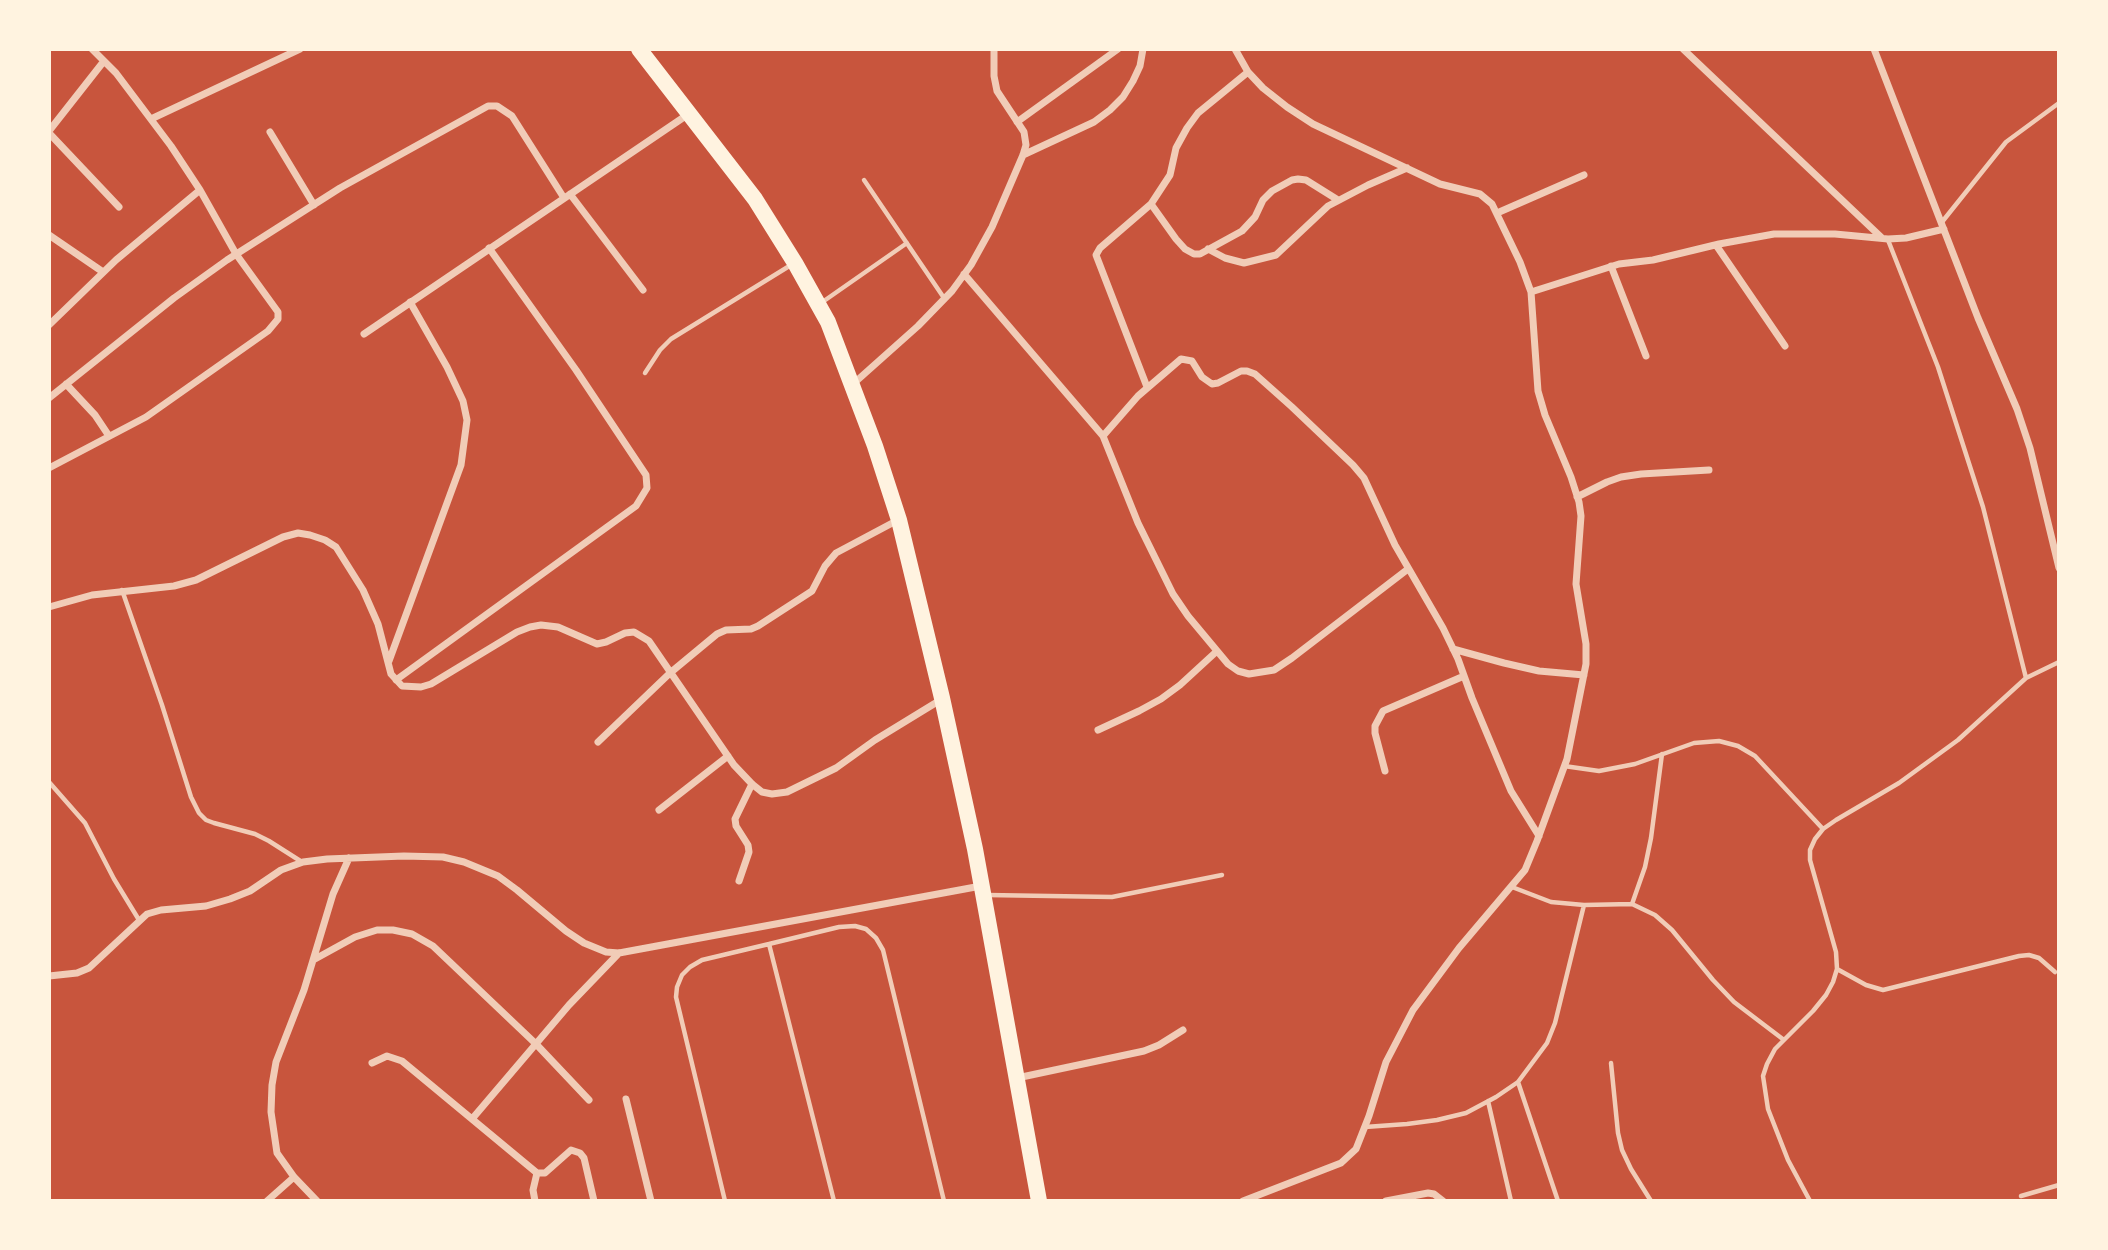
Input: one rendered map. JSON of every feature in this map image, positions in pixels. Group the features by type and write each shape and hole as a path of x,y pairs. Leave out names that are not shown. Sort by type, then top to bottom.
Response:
{"highway":[{"path":"639,49 755,199 819,304 853,384 899,520 942,698 982,891 1039,1201"}],"street":[{"path":"49,468 146,417 268,331 278,319 278,312 236,254 200,190 116,73 92,49"},
{"path":"151,119 300,49"},
{"path":"853,384 918,326 945,299 964,274 992,227 1023,155 1026,145 1024,132 998,92 994,76 994,49"},
{"path":"1017,122 1118,49"},
{"path":"1023,155 1094,122 1110,110 1123,97 1133,81 1140,66 1143,49"},
{"path":"1235,49 1248,72 1263,88 1314,124 1440,184 1480,194 1492,204 1531,292 1538,391 1577,497 1581,516 1577,600 1586,637 1584,675 1564,766 1524,870 1459,948 1413,1010 1386,1062 1356,1149 1341,1163 1243,1201"},
{"path":"1682,49 1885,239"},
{"path":"1874,49 2017,409 2030,448 2059,568"},
{"path":"104,61 49,132 119,207"},
{"path":"1147,387 1096,255 1100,248 1151,204 1170,175 1176,149 1198,113 1248,72"},
{"path":"49,398 174,298 236,254 340,188 488,106 497,106 512,116 567,196 643,290"},
{"path":"364,334 690,113"},
{"path":"270,132 314,205"},
{"path":"1208,249 1225,258 1244,263 1276,255 1317,215 1338,200 1407,168"},
{"path":"1497,213 1584,175"},
{"path":"1151,204 1185,249 1194,254 1242,231 1255,218 1272,191 1292,180 1306,180 1338,200"},
{"path":"49,325 103,272 200,190"},
{"path":"1531,292 1611,266 1653,260 1774,234 1835,234 1885,239 1906,238 1943,226"},
{"path":"49,235 103,272"},
{"path":"1716,245 1785,346"},
{"path":"396,680 636,506 647,488 646,475 576,370 489,248"},
{"path":"1611,266 1646,356"},
{"path":"964,274 1103,436 1138,523 1172,594 1228,664 1238,671 1249,674 1274,670 1408,569"},
{"path":"388,662 461,465 467,420 463,401 447,367 410,302"},
{"path":"1103,436 1147,387 1181,359 1192,361 1202,377 1212,384 1241,371 1255,374 1364,478 1408,569 1453,649 1511,791 1539,836"},
{"path":"66,384 95,415 109,436"},
{"path":"1577,497 1621,477 1709,470"},
{"path":"598,742 670,673 717,634 735,628 751,629 812,592 825,566 836,553 899,520"},
{"path":"49,607 92,595 174,586 197,580 283,537 298,533 310,535 336,547 363,590 378,624 391,674 402,686 410,688 430,684 530,627 558,627 597,644 634,632 649,641 728,756 752,784 762,792 772,794 787,792 835,768 942,698"},
{"path":"1453,649 1527,668 1584,675"},
{"path":"1098,730 1161,699 1217,650"},
{"path":"1385,771 1375,733 1375,726 1383,711 1464,676"},
{"path":"659,810 728,756"},
{"path":"739,881 748,845 736,826 735,819 752,784"},
{"path":"49,976 76,973 89,968 147,914 230,900 250,891 281,870 303,862 349,858 443,857 464,862 498,876 584,943 620,953 982,891"},
{"path":"317,1201 294,1178 277,1153 271,1112 272,1085 276,1062 315,959 319,936 333,894 349,858"},
{"path":"315,959 355,937 377,930 412,933 433,946 536,1044 589,1100"},
{"path":"472,1119 536,1044 620,953"},
{"path":"1017,1079 1144,1051 1183,1030"},
{"path":"372,1063 387,1056 402,1061 537,1173 545,1173 568,1151 576,1150 584,1158 594,1201"},
{"path":"626,1099 651,1201"},
{"path":"532,1199 537,1173"},
{"path":"267,1201 294,1178"},
{"path":"1386,1201 1428,1193 1443,1201"}],"lane":[{"path":"1943,226 2006,142 2059,103"},
{"path":"864,180 945,299"},
{"path":"1885,239 1938,367 1983,507 2026,678"},
{"path":"819,304 907,243"},
{"path":"645,373 671,339 795,263"},
{"path":"122,590 191,797 199,813 205,820 255,834 303,862"},
{"path":"1810,1201 1788,1160 1768,1109 1763,1076 1775,1049 1813,1012 1826,995 1837,969 1836,952 1810,860 1810,850 1815,839 1836,820 1899,782 1958,740 2026,678 2057,662"},
{"path":"1564,766 1599,771 1635,764 1695,743 1719,741 1738,746 1755,756 1823,829"},
{"path":"1632,904 1645,867 1651,838 1662,754"},
{"path":"49,782 85,823 139,920"},
{"path":"982,891 1112,897 1222,875"},
{"path":"1512,887 1551,902 1584,905 1632,904 1655,915 1672,930 1734,1002 1784,1040"},
{"path":"1365,1127 1437,1120 1465,1113 1518,1082 1547,1043 1555,1023 1584,905"},
{"path":"725,1201 676,997 682,975 702,960 839,927 855,926 866,929 876,938 883,950 944,1201"},
{"path":"769,944 834,1201"},
{"path":"1837,969 1866,985 1883,990 2019,956 2039,958 2055,972"},
{"path":"1611,1063 1622,1150 1651,1201"},
{"path":"1518,1082 1558,1201"},
{"path":"1488,1101 1511,1201"},
{"path":"2021,1196 2059,1185"}]}
